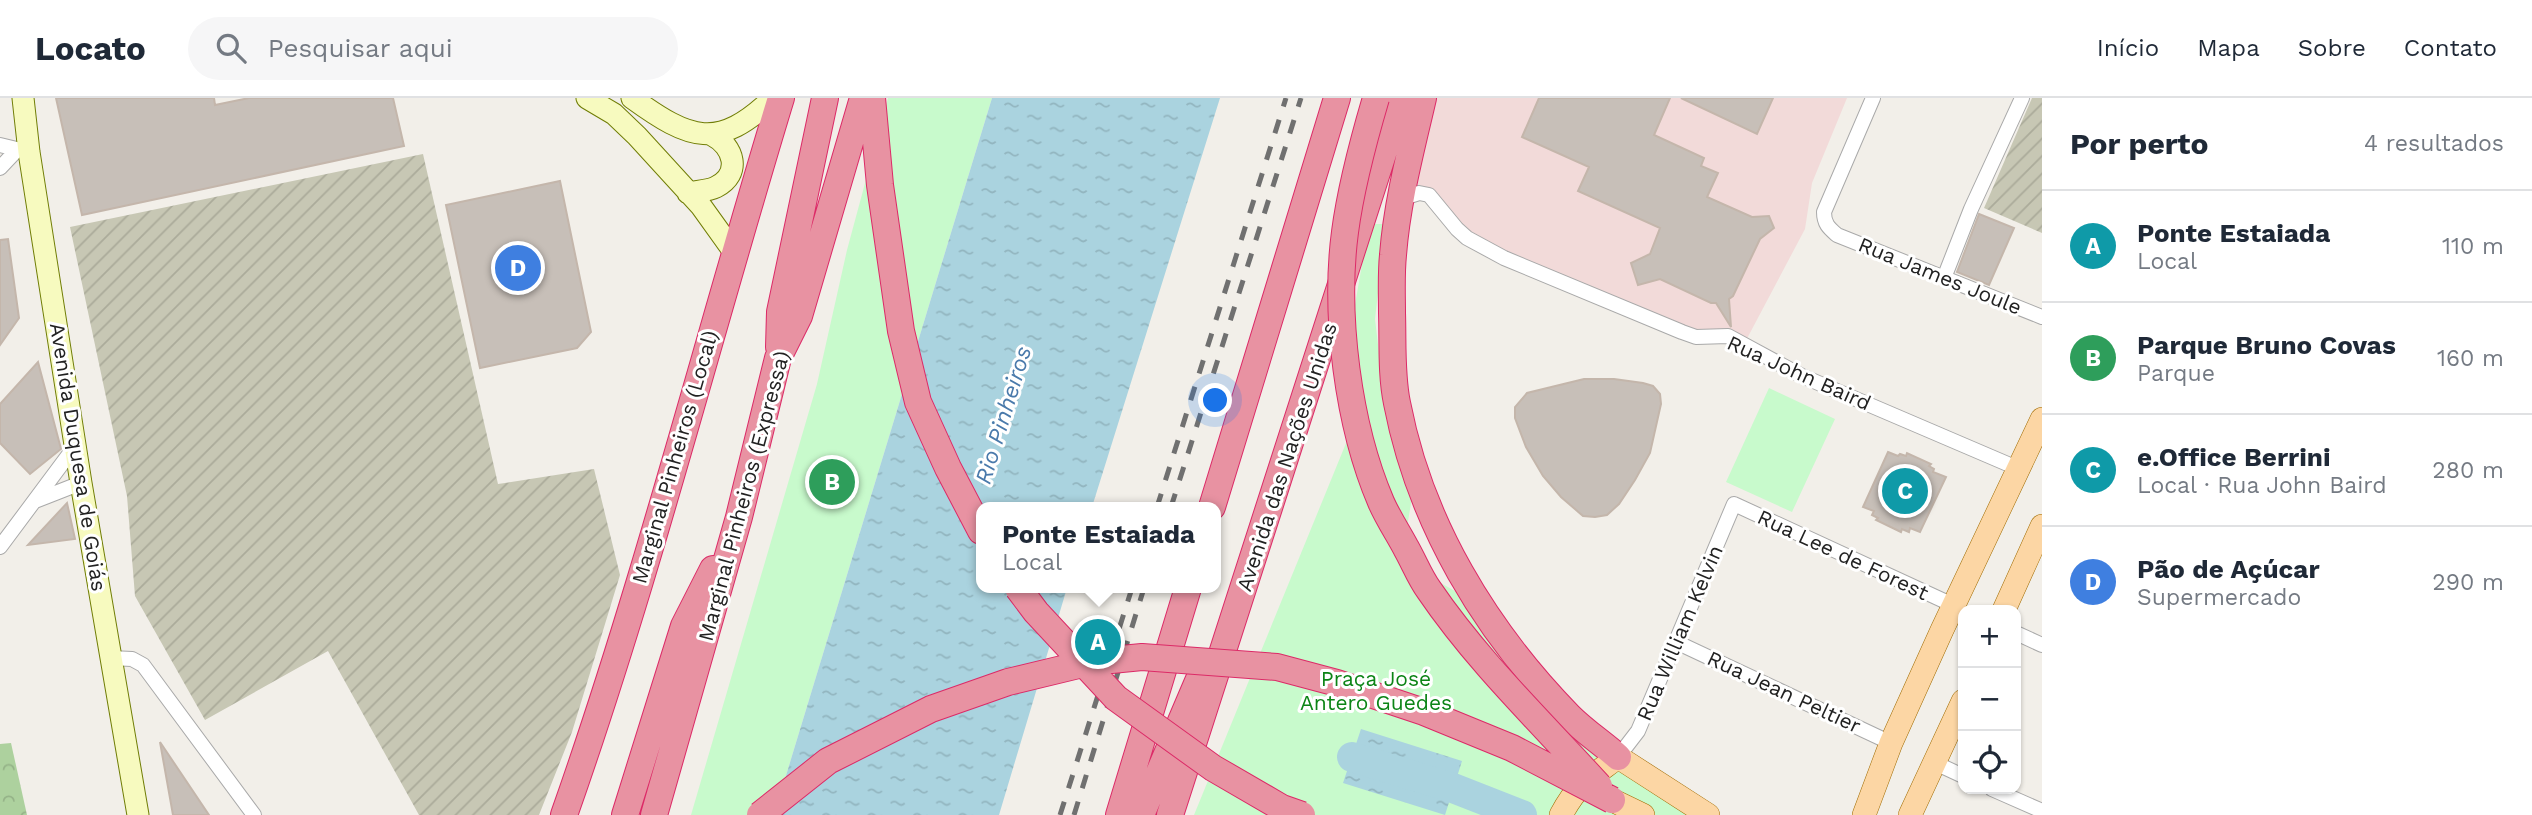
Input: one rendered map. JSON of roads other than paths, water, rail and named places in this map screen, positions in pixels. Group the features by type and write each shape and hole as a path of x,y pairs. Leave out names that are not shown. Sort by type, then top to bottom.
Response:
{"highway":[{"name":"Marginal Pinheiros (Local)","path":"564,815 665,499 734,252 781,98"},
{"path":"778,358 780,312 825,98"},
{"name":"Marginal Pinheiros (Expressa)","path":"654,815 739,517 778,358 799,316 863,98"},
{"path":"872,98 880,185 901,331 918,402 976,521"},
{"path":"1214,502 1337,98"},
{"path":"1376,98 1357,166 1345,234 1341,316 1351,397 1381,502 1427,589 1486,665 1534,713 1612,800"},
{"name":"Avenida das Nações Unidas","path":"1170,815 1401,98"},
{"path":"1423,98 1400,199 1392,255 1393,361 1397,403 1429,512 1446,549 1510,647 1571,718 1618,757"},
{"path":"625,815 684,626 739,517"},
{"path":"1140,815 1189,700 1253,563"},
{"path":"1022,593 1116,698 1213,768 1282,808 1302,815"},
{"path":"1119,815 1186,593"},
{"path":"761,815 828,761 932,709 1008,682 1091,662 1142,657 1277,667 1337,682 1424,712 1512,748 1612,800"}],"main road":[{"path":"1864,815 1891,743 2042,419"},
{"path":"2006,605 2042,526"},
{"path":"1910,815 1958,712"},
{"path":"1562,815 1573,792 1618,757 1708,815"},
{"path":"1853,815 1872,793"},
{"path":"1612,800 1643,815"}],"street":[{"name":"Avenida Duquesa de Goiás","path":"23,98 23,151 138,815"},
{"path":"587,98 614,114 638,136 712,221 734,252"},
{"path":"632,98 678,127 712,135 740,126 774,98"},
{"name":"Rua James Joule","path":"1873,98 1824,212 1828,227 1837,235 2042,317"},
{"path":"1944,278 1971,209 2022,98"},
{"path":"688,193 715,188 731,173 730,150 712,135"},
{"path":"0,145 23,151"},
{"path":"0,168 23,151"},
{"name":"Rua John Baird","path":"1400,199 1419,193 1429,194 1467,238 1504,258 1689,335 1728,336 1802,376 2017,468"},
{"path":"0,547 76,445"},
{"path":"34,501 81,483"},
{"name":"Rua William Kelvin","path":"1618,757 1638,731 1734,504"},
{"name":"Rua Lee de Forest","path":"1734,504 1953,606"},
{"path":"2021,635 2042,645"},
{"name":"Rua Jean Peltier","path":"1676,642 1891,743"},
{"path":"111,658 132,659 143,665 254,815"},
{"path":"1935,763 1958,774"},
{"path":"2003,794 2042,811"}],"water":[{"name":"Rio Pinheiros","path":"992,98 1220,98 1094,502 976,502 976,593 1066,593 999,815 774,815"},
{"path":"1361,729 1462,761 1445,815 1343,783"}],"waterway":[{"path":"1352,757 1453,788 1522,815"}],"railway":[{"path":"1159,502 1286,98"},
{"path":"1173,502 1301,98"},
{"path":"1060,815 1130,593"},
{"path":"1074,815 1142,593"}],"place":[{"name":"Pão de Açúcar","path":"518,268"},
{"name":"Parque Bruno Covas","path":"832,482"},
{"name":"e.Office Berrini","path":"1905,491"},
{"name":"Ponte Estaiada","path":"1098,642"}],"park label":[{"name":"Praça José Antero Guedes","path":"1376,691"}]}
